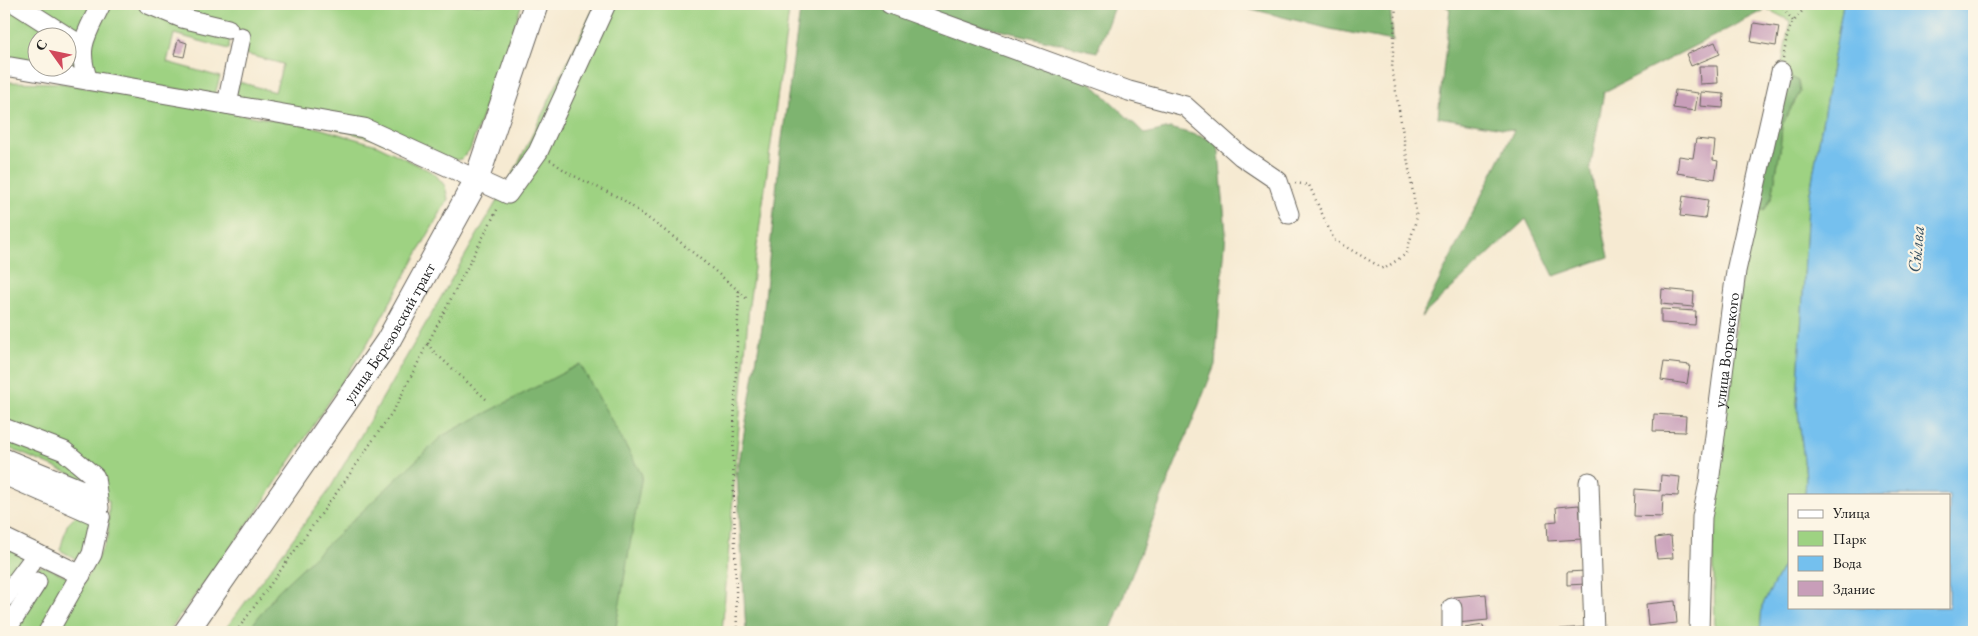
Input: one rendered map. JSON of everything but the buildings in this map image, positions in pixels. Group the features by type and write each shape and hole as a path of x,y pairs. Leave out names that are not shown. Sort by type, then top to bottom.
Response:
{"main road":[{"name":"улица Березовский тракт","path":"186,632 388,341 476,181 536,4"}],"street":[{"path":"16,4 82,46"},
{"path":"88,80 82,64 82,46 102,4"},
{"path":"148,4 182,18 234,33 227,104"},
{"path":"4,68 11,66 364,128 476,181 508,194 538,152 606,4"},
{"path":"890,4 1129,91 1185,106 1241,156 1278,181 1289,214"},
{"name":"улица Воровского","path":"1699,632 1702,517 1709,484 1736,271 1781,72"},
{"path":"4,428 64,452 95,477 100,517 92,554 48,632"},
{"path":"4,458 85,491 100,517"},
{"path":"4,475 100,517"},
{"path":"1589,482 1594,632"},
{"path":"4,538 81,575"},
{"path":"4,598 37,554"},
{"path":"5,632 37,582"},
{"path":"1452,608 1452,632"}],"path":[{"path":"1278,181 1309,185 1334,240 1384,269 1406,254 1417,217 1392,68 1396,4"},
{"path":"1780,4 1793,21"},
{"path":"1781,72 1788,31 1793,21 1808,4"},
{"path":"538,152 570,174 622,199 679,241 739,290 747,299"},
{"path":"236,632 346,481 395,408 497,209 508,194"},
{"path":"737,632 732,456 739,290"},
{"path":"428,343 432,350 486,399"}],"green space":[{"path":"4,4 522,4 470,150 461,159 450,161 235,100 239,82 275,92 283,64 245,54 248,41 230,37 229,49 174,34 167,62 220,77 215,94 78,76 78,28 28,28 28,69 4,66"},
{"path":"596,4 790,4 749,305 722,632 223,632 328,492 516,168"},
{"path":"801,4 1115,4 1097,52 960,21 1088,80 1145,134 1170,128 1218,141 1226,233 1215,365 1110,632 746,632 737,474 762,327 780,153"},
{"path":"1232,4 1390,4 1393,41 1330,29"},
{"path":"1442,4 1757,4 1763,11 1604,92 1590,169 1609,257 1554,276 1526,219 1421,317 1514,130 1438,117 1450,9"},
{"path":"1762,4 1843,4 1808,204 1797,403 1806,477 1805,494 1788,494 1788,557 1762,606 1760,632 1715,632 1713,517 1742,274 1756,206 1772,197 1782,125 1800,92 1778,84 1790,21 1767,9"},
{"path":"1788,75 1798,81 1800,92 1782,125 1772,197 1764,211 1756,206"},
{"path":"4,82 61,83 315,127 377,145 434,173 445,186 448,199 367,344 256,513 168,632 57,632 108,538 109,501 73,475 4,446"},
{"path":"580,364 642,475 615,632 247,632 278,591 442,436"},
{"path":"77,515 92,520 85,550 79,561 60,550 67,525"},
{"path":"4,545 24,556 4,588"},
{"path":"39,566 47,567 70,578 43,632 10,632 4,628 4,602"}],"water":[{"name":"Сы́лва","path":"1843,4 1974,4 1974,632 1760,632 1762,606 1788,557 1788,608 1950,608 1950,494 1805,494 1806,477 1797,403 1808,204"}]}
